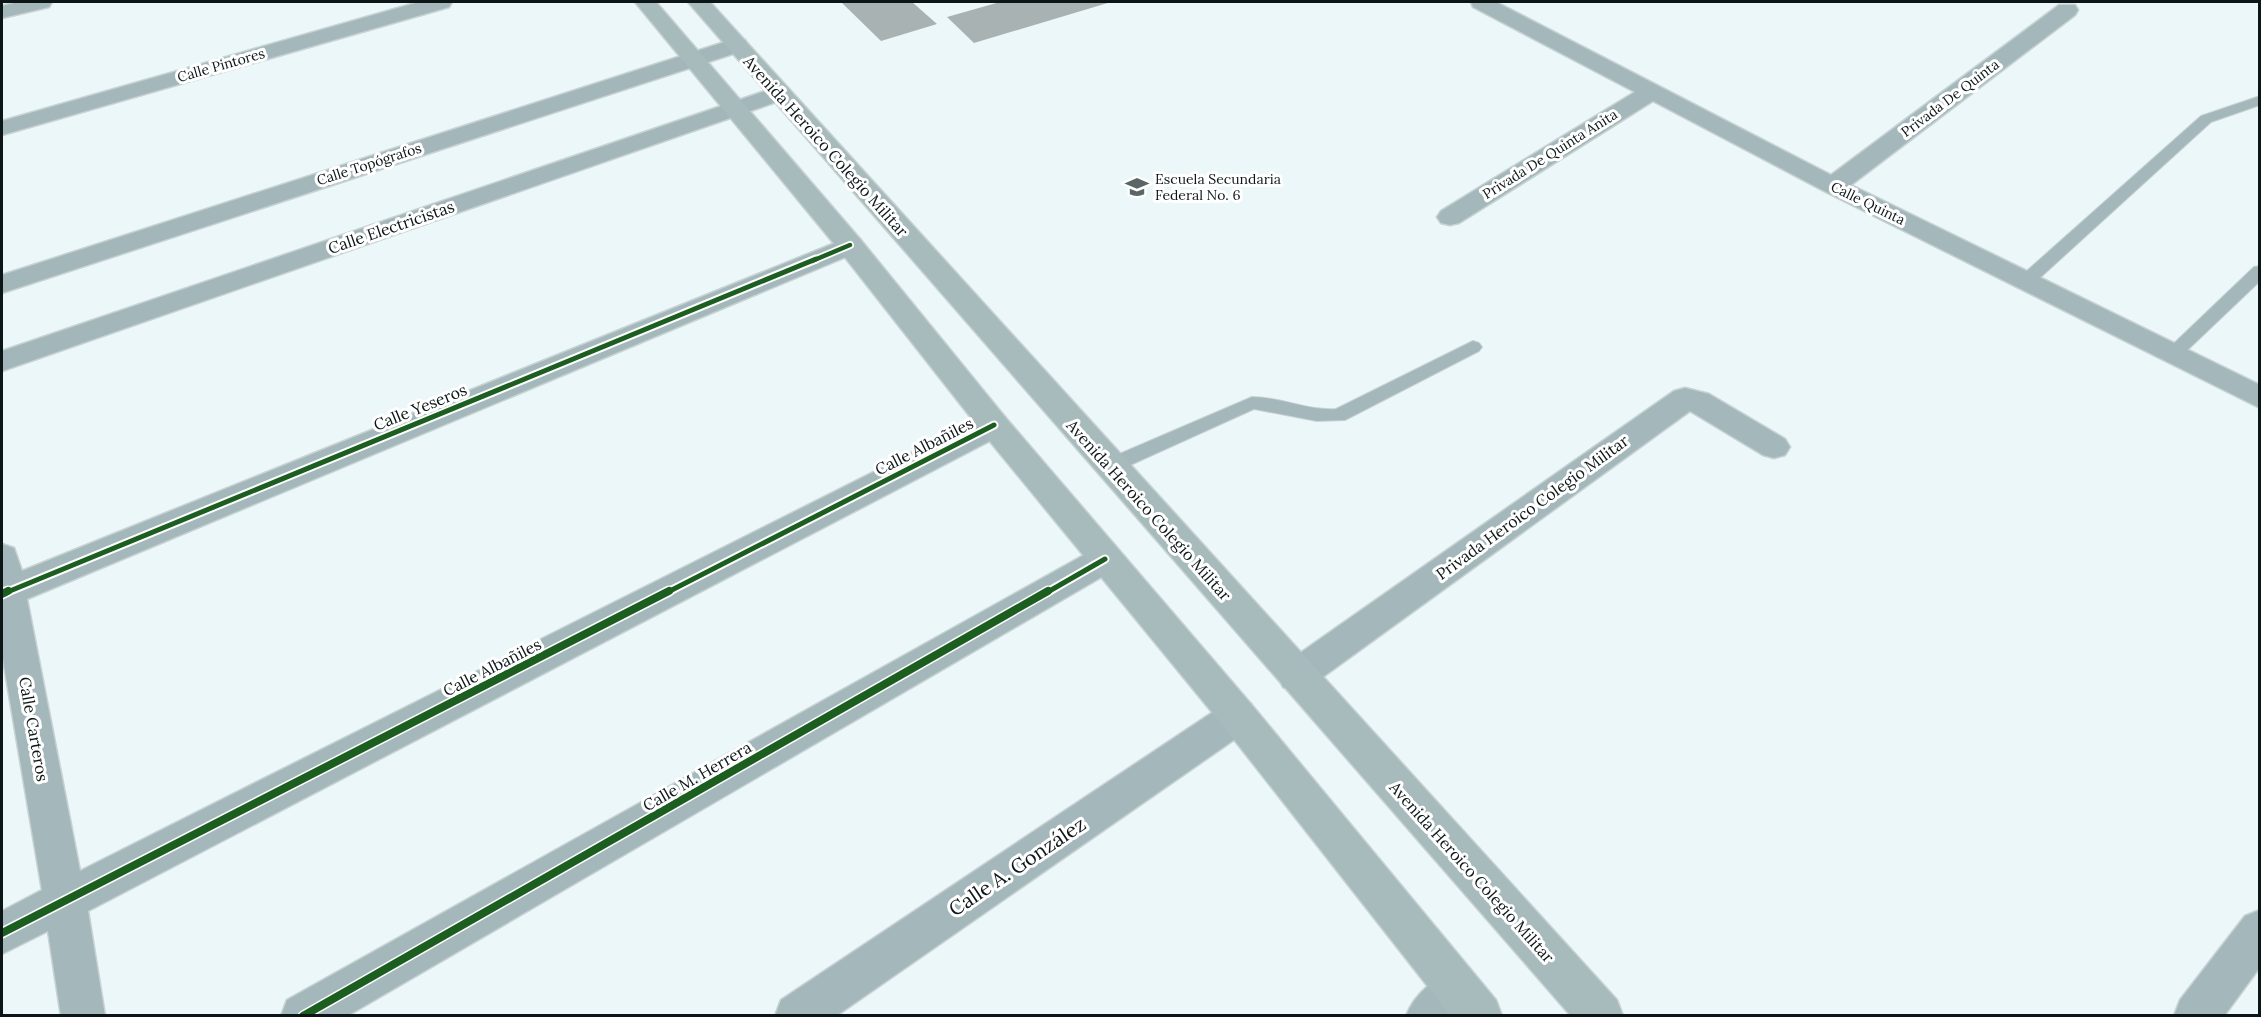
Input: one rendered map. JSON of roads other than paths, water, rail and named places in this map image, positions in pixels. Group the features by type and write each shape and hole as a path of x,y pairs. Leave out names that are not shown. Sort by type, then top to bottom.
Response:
{"main road":[{"path":"645,2 850,245 994,425 1238,716 1455,1007"},
{"name":"Avenida Heroico Colegio Militar","path":"699,2 1296,676 1601,1016"}],"street":[{"path":"2,12 41,2"},
{"name":"Calle Pintores","path":"2,128 441,2"},
{"name":"Calle Quinta","path":"1481,2 1833,186 2259,398"},
{"name":"Privada De Quinta","path":"1833,186 2067,10"},
{"name":"Calle Topógrafos","path":"2,284 737,45"},
{"name":"Privada De Quinta Anita","path":"1450,217 1651,92"},
{"name":"Calle Electricistas","path":"2,361 780,93"},
{"name":"Calle Yeseros","path":"4,580 850,245"},
{"name":"Privada Heroico Colegio Militar","path":"1296,676 1685,399 1698,402 1774,447"},
{"name":"Calle Albañiles","path":"2,933 994,425"},
{"name":"Calle M. Herrera","path":"303,1016 1105,559"},
{"name":"Calle Carteros","path":"4,580 65,901 83,1016"},
{"name":"Calle A. González","path":"797,1016 1238,716"},
{"path":"2196,1016 2259,930"}],"lane":[{"path":"2026,281 2206,119 2259,100"},
{"path":"2173,354 2259,271"},
{"path":"1110,466 1252,403 1264,402 1315,416 1338,415 1473,347"}],"place":[{"name":"Escuela Secundaria Federal No. 6","path":"1137,187"}]}
